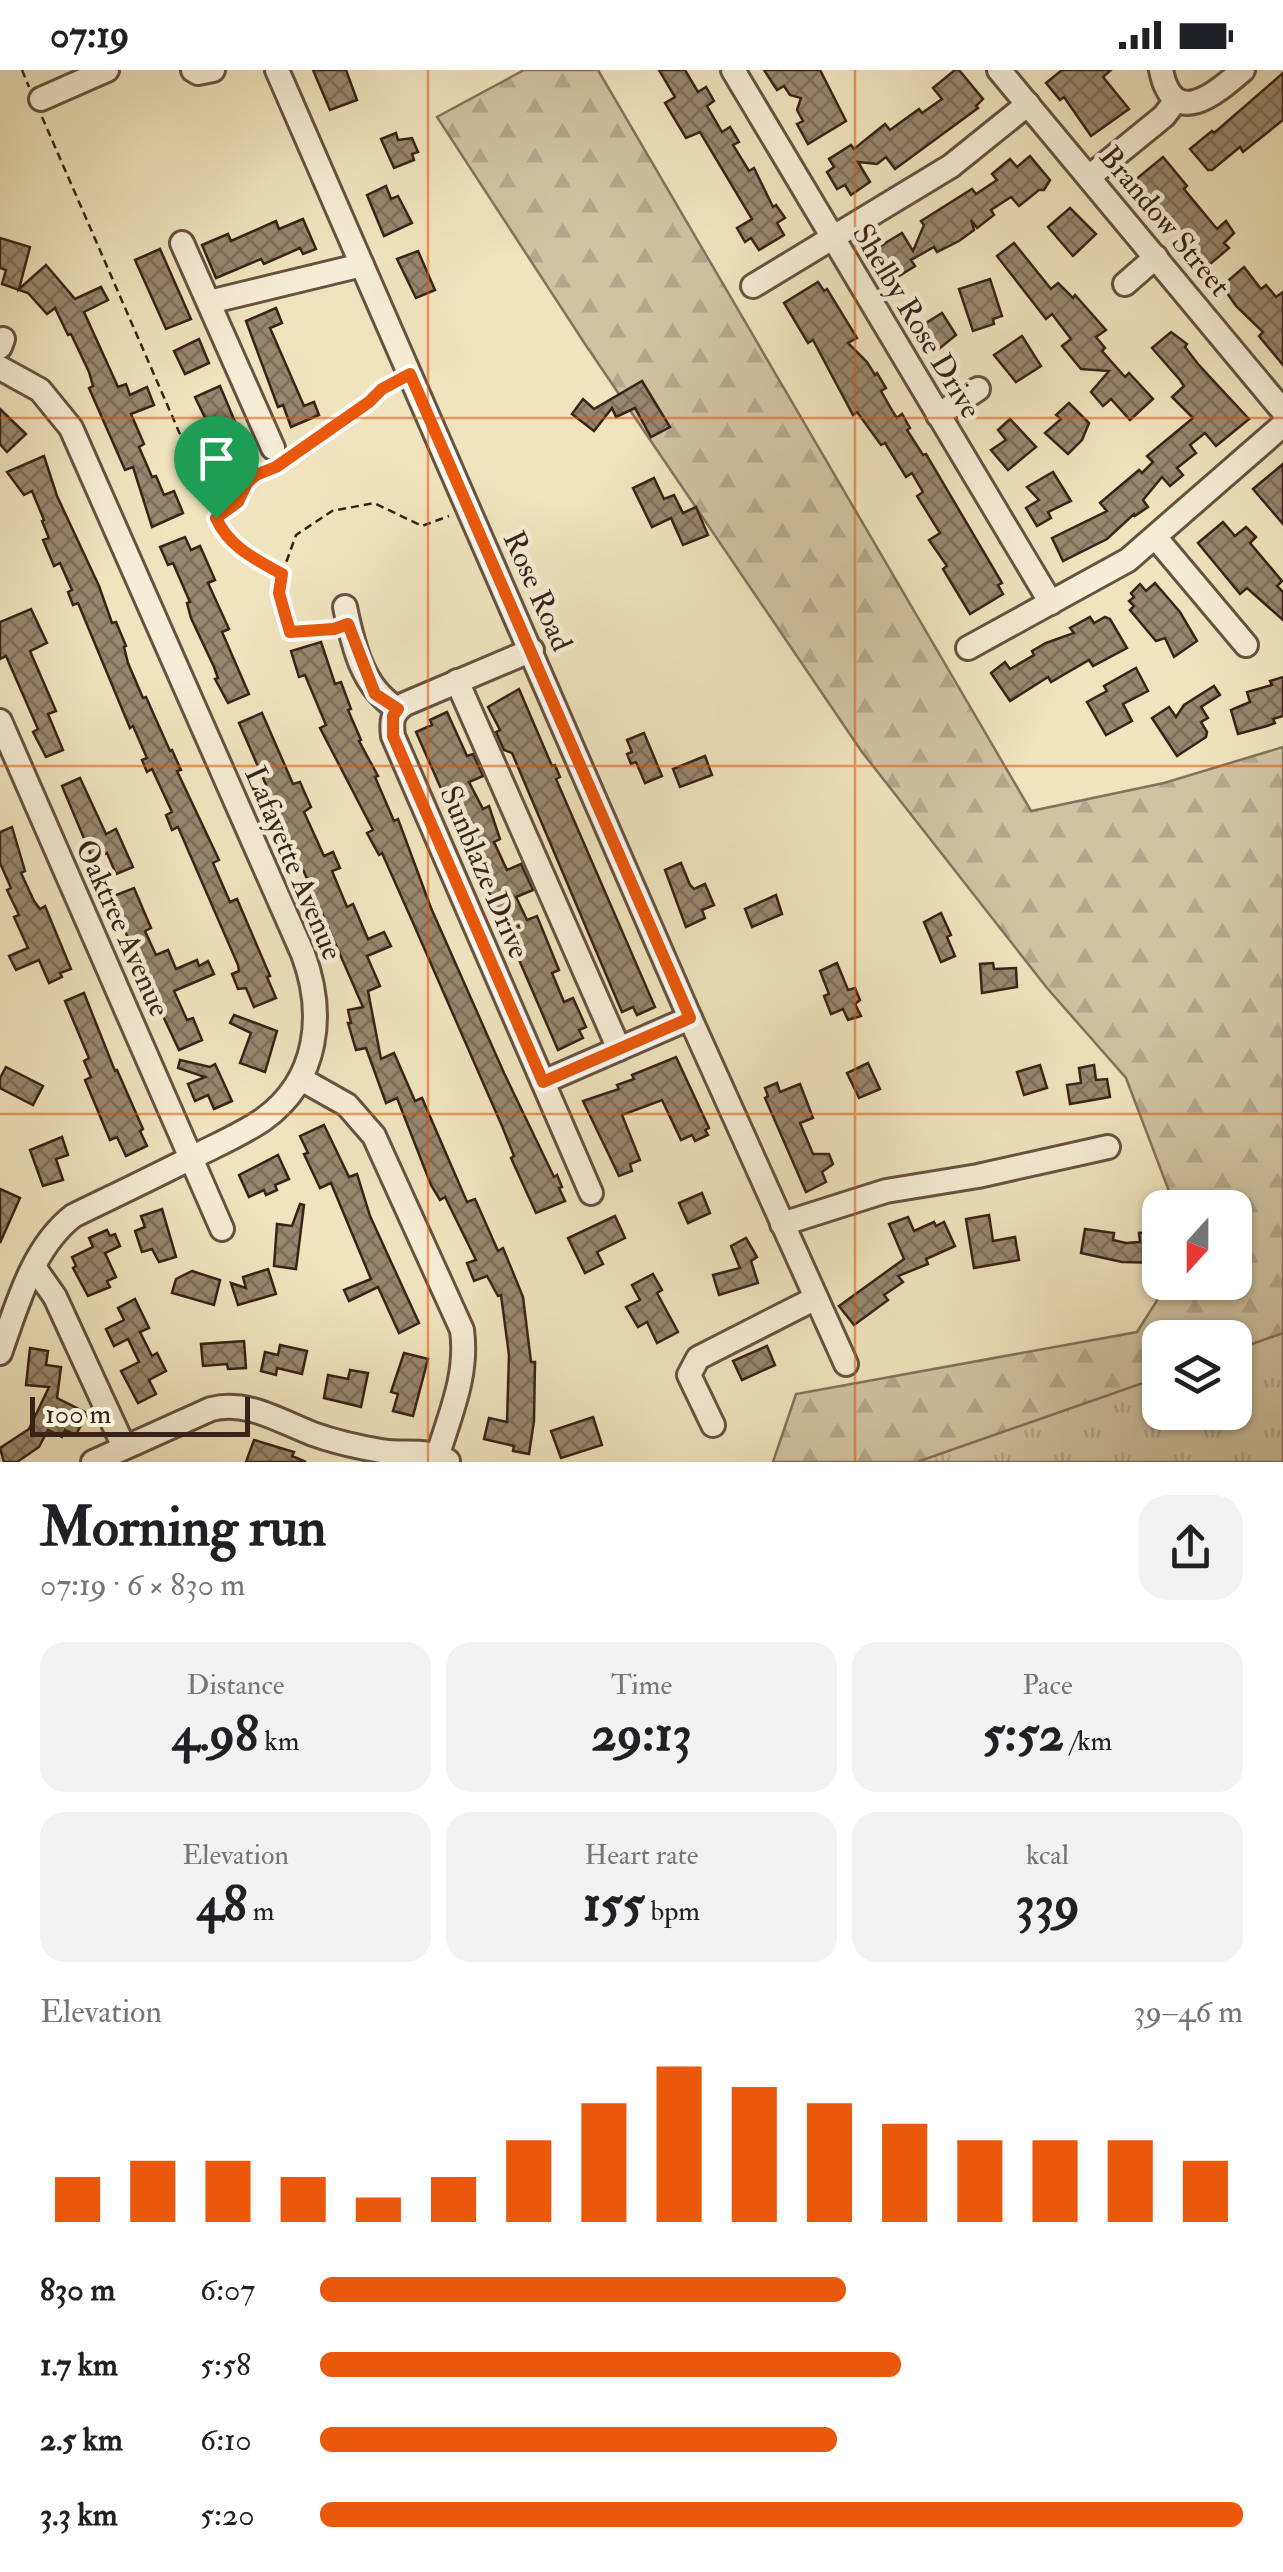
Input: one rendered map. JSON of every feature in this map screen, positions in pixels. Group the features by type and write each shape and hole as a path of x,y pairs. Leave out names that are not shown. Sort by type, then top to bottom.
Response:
{"street":[{"path":"37,100 107,70"},
{"path":"194,70 206,74 214,70"},
{"name":"Rose Road","path":"277,70 690,1018 846,1364"},
{"name":"Shelby Rose Drive","path":"733,70 1050,603"},
{"name":"Brandow Street","path":"999,70 1283,412"},
{"path":"1161,70 1166,89 1176,100 1192,104 1205,100 1243,70"},
{"path":"1090,176 1164,116 1176,100"},
{"path":"753,286 952,166 1028,104"},
{"path":"182,243 278,459"},
{"path":"1125,284 1156,258"},
{"path":"208,302 362,266"},
{"name":"Lafayette Avenue","path":"0,368 40,390 71,428 304,954 317,1012 301,1079 262,1120 73,1216 46,1242 0,1353"},
{"path":"938,414 978,389"},
{"path":"968,648 1110,572 1156,538 1283,425"},
{"path":"1156,538 1246,645"},
{"path":"346,616 375,694 398,709 532,650"},
{"path":"458,681 619,1049"},
{"name":"Sunblaze Drive","path":"398,709 393,716 393,736 592,1193"},
{"name":"Oaktree Avenue","path":"3,736 222,1229"},
{"path":"543,1082 690,1018"},
{"path":"93,1462 227,1405 262,1412 353,1446 444,1458 463,1375 462,1330 374,1136 347,1105 301,1079"},
{"path":"782,1224 886,1192 1108,1147"},
{"path":"34,1267 55,1297 124,1447"},
{"path":"714,1425 689,1375 698,1358 816,1298"}],"path":[{"path":"22,70 223,534 246,554 282,574"},
{"path":"216,518 238,502 247,483 256,475 410,374"},
{"path":"346,616 315,632 290,632 279,593 296,535 332,511 374,504 422,526 469,507"}],"green space":[{"path":"524,70 598,70 1031,811 1164,783 1283,747 1283,1462 773,1462 796,1394 1137,1332 1142,1324 1142,1430 1252,1430 1252,1320 1145,1320 1157,1300 1252,1300 1252,1190 1169,1190 1126,1078 1047,988 862,752 585,344 437,117"},
{"path":"1283,1333 1283,1462 917,1462 1142,1383 1142,1430 1252,1430 1252,1344"}],"building":[{"path":"313,70 346,70 357,100 330,110"},
{"path":"659,70 685,70 698,92 706,87 714,101 707,106 722,132 730,127 739,142 733,145 749,171 754,168 773,207 776,205 785,218 777,223 784,235 759,250 751,238 745,242 737,228 752,219 700,132 686,138 665,103 675,97"},
{"path":"764,70 820,70 846,121 808,144 797,124 803,121 797,110 801,98 790,95 784,86 777,90"},
{"path":"955,70 983,99 978,108 895,169 886,157 877,164 858,162 870,182 851,195 845,185 837,189 827,172 834,167 829,159 851,145 854,149 885,124 890,130 919,109 922,113 942,99 933,88"},
{"path":"1062,70 1111,70 1103,77 1129,109 1091,136 1064,97 1060,100 1046,83"},
{"path":"1283,73 1283,120 1243,152 1240,147 1208,170 1190,149"},
{"path":"396,133 398,140 412,138 418,152 412,154 414,160 394,168 381,139"},
{"path":"1030,156 1050,180 1044,190 1019,206 1011,197 991,210 994,215 977,228 971,220 974,230 937,252 934,247 911,260 915,266 899,276 897,273 891,277 885,272 874,254 877,248 902,233 913,251 924,225 921,221 972,189 976,194 997,180 992,174 1010,159 1017,167"},
{"path":"1163,157 1217,229 1226,221 1234,233 1224,243 1229,248 1203,270 1193,259 1197,255 1190,247 1190,235 1181,234 1170,222 1165,226 1134,181"},
{"path":"386,186 391,199 398,196 412,223 384,236 367,195"},
{"path":"1070,208 1096,234 1073,256 1048,227"},
{"path":"303,219 316,249 303,254 300,248 264,264 261,259 216,278 202,245 228,234 231,241 276,221 279,229"},
{"path":"0,238 30,247 19,289 46,265 75,299 101,287 108,300 84,312 118,387 126,384 130,395 147,387 154,405 131,414 144,444 139,447 164,495 174,491 183,513 152,527 133,467 125,470 89,388 93,386 89,372 55,308 47,314 28,293 2,284 6,270 0,268"},
{"path":"1014,243 1051,289 1058,283 1073,298 1075,295 1106,330 1096,337 1105,348 1102,351 1125,377 1129,373 1153,399 1130,420 1111,399 1103,406 1091,392 1109,371 1081,369 1062,346 1071,339 1052,314 1046,319 997,256"},
{"path":"160,249 191,319 166,329 135,260"},
{"path":"418,251 435,290 416,298 397,259"},
{"path":"1244,267 1261,289 1266,285 1276,297 1283,292 1283,365 1259,336 1263,332 1222,286"},
{"path":"990,279 1002,316 993,319 994,324 973,331 959,289"},
{"path":"818,282 824,291 827,289 857,338 848,343 877,373 886,388 881,391 893,412 897,418 902,414 910,428 907,430 926,454 1002,583 998,585 1003,594 970,614 943,569 947,566 929,540 940,533 917,496 923,492 912,473 906,477 885,443 881,445 857,412 853,415 813,340 808,343 784,303"},
{"path":"276,308 282,323 270,328 304,406 314,402 319,415 291,427 283,405 278,407 246,321"},
{"path":"942,313 956,335 934,353 918,328"},
{"path":"1171,332 1187,344 1185,347 1198,364 1249,419 1216,446 1205,433 1190,445 1196,453 1177,468 1183,475 1170,486 1162,477 1143,500 1148,507 1134,514 1107,539 1063,561 1052,538 1107,511 1100,503 1139,470 1142,473 1153,462 1147,456 1193,418 1172,397 1184,386 1152,348"},
{"path":"1022,336 1041,366 1016,382 994,355"},
{"path":"199,339 209,363 185,374 174,351"},
{"path":"642,381 670,427 651,437 635,408 616,417 612,408 594,431 572,414 583,399 594,409"},
{"path":"220,386 248,453 227,463 195,397"},
{"path":"1069,403 1089,423 1082,440 1068,454 1045,433 1061,419 1056,415"},
{"path":"0,409 26,434 7,452 0,444"},
{"path":"1010,419 1036,447 1008,470 991,450 1006,440 998,430"},
{"path":"44,456 57,496 112,623 116,622 126,646 128,663 143,698 146,697 172,750 181,770 177,771 219,860 213,863 230,902 237,899 270,976 267,977 276,998 254,1007 246,988 238,989 232,974 239,971 238,965 178,827 172,830 166,815 172,812 152,769 147,772 142,760 147,758 133,726 130,728 78,603 73,605 68,592 72,590 60,563 54,566 43,540 49,538 44,520 32,491 24,495 7,472"},
{"path":"1283,464 1283,524 1253,489"},
{"path":"1053,472 1071,501 1048,512 1051,518 1037,526 1026,508 1039,500 1027,487"},
{"path":"654,478 664,499 674,495 683,513 696,507 708,535 683,545 671,518 652,527 633,488"},
{"path":"1223,522 1235,536 1246,527 1256,537 1250,543 1282,581 1277,586 1283,592 1283,620 1247,588 1240,594 1198,543"},
{"path":"185,537 191,550 200,546 215,580 208,583 229,629 222,632 249,694 228,703 191,618 187,603 190,602 173,563 168,565 160,547"},
{"path":"1155,583 1180,612 1197,641 1174,657 1165,638 1156,641 1130,610 1134,606 1129,601 1134,597 1131,593 1140,584 1146,591"},
{"path":"31,609 47,643 30,651 56,711 48,714 63,750 46,757 6,656 0,659 0,622"},
{"path":"1090,617 1094,623 1105,617 1110,619 1127,648 1093,666 1089,660 1051,682 1048,677 1010,701 991,673 1005,662 1010,669 1046,643 1074,633 1070,628"},
{"path":"321,642 335,684 341,682 359,741 378,776 375,777 394,821 398,819 431,908 504,1073 562,1187 559,1188 565,1201 536,1213 382,853 379,855 367,833 373,830 320,728 326,725 305,675 299,677 291,651"},
{"path":"1136,668 1148,691 1123,704 1132,721 1106,735 1087,702 1107,691 1104,686"},
{"path":"1283,677 1283,716 1273,719 1275,723 1238,734 1231,710 1250,702 1247,692 1272,685 1270,681"},
{"path":"1214,686 1220,695 1201,707 1208,718 1201,722 1206,737 1177,756 1152,718 1169,707 1176,717 1184,705"},
{"path":"519,689 552,766 555,765 560,777 556,779 655,1007 637,1015 633,1007 622,1012 512,753 504,750 496,732 500,730 488,707"},
{"path":"447,712 467,756 473,754 483,776 469,782 483,809 489,806 500,839 494,842 507,870 521,864 533,890 516,897 527,920 537,916 559,970 552,973 564,1002 573,998 586,1027 579,1030 583,1038 558,1050 416,732"},
{"path":"262,713 293,784 300,782 311,807 304,812 324,856 333,852 340,868 332,871 347,907 353,904 368,939 384,932 391,946 367,956 380,986 368,991 381,1059 394,1053 415,1101 422,1098 467,1202 475,1199 498,1251 503,1248 523,1297 531,1362 535,1362 529,1454 484,1439 489,1418 507,1422 509,1355 501,1295 498,1296 487,1276 474,1281 467,1263 476,1260 445,1197 440,1200 431,1185 397,1098 386,1103 366,1048 356,1050 348,1010 363,1007 239,723"},
{"path":"644,733 662,776 645,783 636,762 631,764 627,754 632,752 627,740"},
{"path":"705,756 712,775 680,787 673,769"},
{"path":"80,778 106,834 116,829 133,867 116,874 107,853 93,860 62,786"},
{"path":"12,827 25,871 21,873 34,901 40,909 45,906 71,969 49,983 39,960 16,970 9,956 28,948 14,917 19,915 0,863 0,832"},
{"path":"681,863 690,885 694,889 705,884 714,905 702,910 705,918 686,927 665,870"},
{"path":"134,888 151,928 145,931 156,955 168,950 176,969 197,960 199,966 208,961 214,974 174,991 187,1020 193,1018 202,1040 179,1050 146,980 141,982 135,969 140,967 111,897"},
{"path":"776,895 782,914 752,927 745,909"},
{"path":"941,913 955,956 941,962 924,922"},
{"path":"837,963 848,990 855,988 860,1000 855,1004 861,1016 848,1020 843,1009 831,1014 824,996 829,994 820,971"},
{"path":"993,963 994,969 1016,968 1017,987 982,993 980,964"},
{"path":"84,993 143,1129 140,1131 147,1146 126,1156 117,1137 110,1140 85,1080 91,1077 84,1061 89,1058 65,1001"},
{"path":"234,1015 277,1031 265,1072 240,1063 251,1033 230,1023"},
{"path":"676,1057 709,1128 705,1130 708,1135 695,1141 692,1135 681,1140 662,1100 622,1115 640,1160 630,1164 632,1171 619,1176 583,1101 619,1089 617,1085 634,1079 632,1075"},
{"path":"180,1060 210,1067 215,1064 232,1101 214,1109 208,1095 195,1101 188,1084 205,1077 178,1068"},
{"path":"868,1063 880,1089 859,1098 847,1073"},
{"path":"1040,1065 1047,1088 1024,1095 1017,1072"},
{"path":"1094,1065 1096,1080 1107,1079 1110,1097 1070,1104 1067,1085 1081,1083 1079,1068"},
{"path":"6,1067 43,1086 33,1105 0,1088"},
{"path":"777,1083 780,1092 800,1084 813,1118 800,1123 813,1154 829,1154 833,1164 822,1172 826,1182 806,1192 765,1098 765,1088"},
{"path":"324,1125 349,1177 357,1174 370,1216 419,1323 399,1333 378,1287 349,1301 344,1290 371,1279 331,1183 320,1188 304,1154 308,1153 300,1136"},
{"path":"62,1137 68,1155 56,1159 63,1180 43,1186 30,1150"},
{"path":"278,1155 289,1179 275,1185 277,1190 266,1195 264,1190 249,1197 239,1175"},
{"path":"0,1189 20,1198 0,1243"},
{"path":"702,1193 710,1213 688,1223 679,1203"},
{"path":"300,1204 304,1205 296,1269 274,1266 277,1224 292,1226"},
{"path":"162,1209 176,1257 159,1262 152,1249 142,1252 135,1231 145,1227 141,1216"},
{"path":"989,1215 993,1241 1015,1237 1019,1260 974,1268 966,1219"},
{"path":"615,1216 625,1238 597,1252 603,1264 585,1273 568,1238"},
{"path":"908,1217 914,1231 944,1222 955,1246 926,1259 928,1264 898,1276 903,1282 884,1295 888,1300 854,1325 839,1306 904,1259 889,1224"},
{"path":"1085,1229 1114,1233 1113,1240 1126,1243 1140,1242 1142,1233 1142,1263 1081,1253"},
{"path":"107,1230 110,1236 115,1234 120,1246 105,1253 116,1277 107,1281 110,1287 88,1296 73,1268 76,1266 72,1257 93,1247 89,1238"},
{"path":"746,1238 757,1257 751,1261 758,1283 719,1295 713,1275 740,1268 731,1246"},
{"path":"268,1269 276,1294 238,1305 231,1283 246,1288 243,1277"},
{"path":"192,1271 220,1280 214,1305 172,1293 176,1279"},
{"path":"653,1274 662,1290 657,1293 678,1332 657,1343 647,1322 638,1327 626,1307 640,1300 632,1285"},
{"path":"135,1299 149,1328 140,1332 152,1356 157,1353 166,1371 149,1380 156,1394 138,1403 121,1371 139,1362 128,1339 114,1346 106,1329 124,1320 118,1308"},
{"path":"244,1341 246,1368 228,1369 227,1364 203,1366 201,1344"},
{"path":"280,1345 307,1351 302,1374 277,1368 276,1375 261,1371 265,1352 278,1355"},
{"path":"767,1346 775,1365 742,1380 733,1361"},
{"path":"30,1348 48,1351 46,1365 61,1367 57,1398 87,1413 76,1435 65,1430 62,1437 48,1430 39,1447 17,1462 4,1462 0,1448 29,1429 49,1387 26,1385"},
{"path":"404,1353 428,1359 413,1416 393,1411 398,1394 391,1392"},
{"path":"350,1370 368,1373 361,1407 324,1398 328,1375 348,1379"},
{"path":"593,1417 602,1445 561,1458 551,1431"},
{"path":"254,1440 294,1452 292,1456 306,1462 246,1462"}],"route":[{"path":"410,374 690,1018 543,1082 393,736 393,716 398,709 375,694 348,624 334,629 290,632 279,593 282,574 228,540 216,518 238,502 247,483 256,475 276,467 382,389 410,374"}]}
